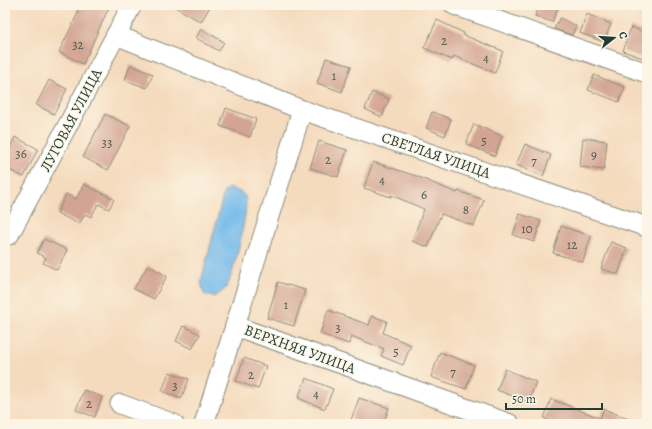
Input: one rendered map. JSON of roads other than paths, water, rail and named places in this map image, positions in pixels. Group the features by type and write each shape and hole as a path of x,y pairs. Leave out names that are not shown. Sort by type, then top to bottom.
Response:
{"street":[{"name":"ЛУГОВАЯ УЛИЦА","path":"9,235 132,5"},
{"path":"454,5 647,73"},
{"name":"СВЕТЛАЯ УЛИЦА","path":"116,35 302,110 647,227"},
{"name":"ВЕРХНЯЯ УЛИЦА","path":"302,110 235,326 510,424"},
{"path":"204,424 235,326"},
{"path":"120,404 174,424"}],"water":[{"path":"229,188 245,196 246,202 243,227 229,282 225,289 213,297 204,294 201,282 224,192"}]}
